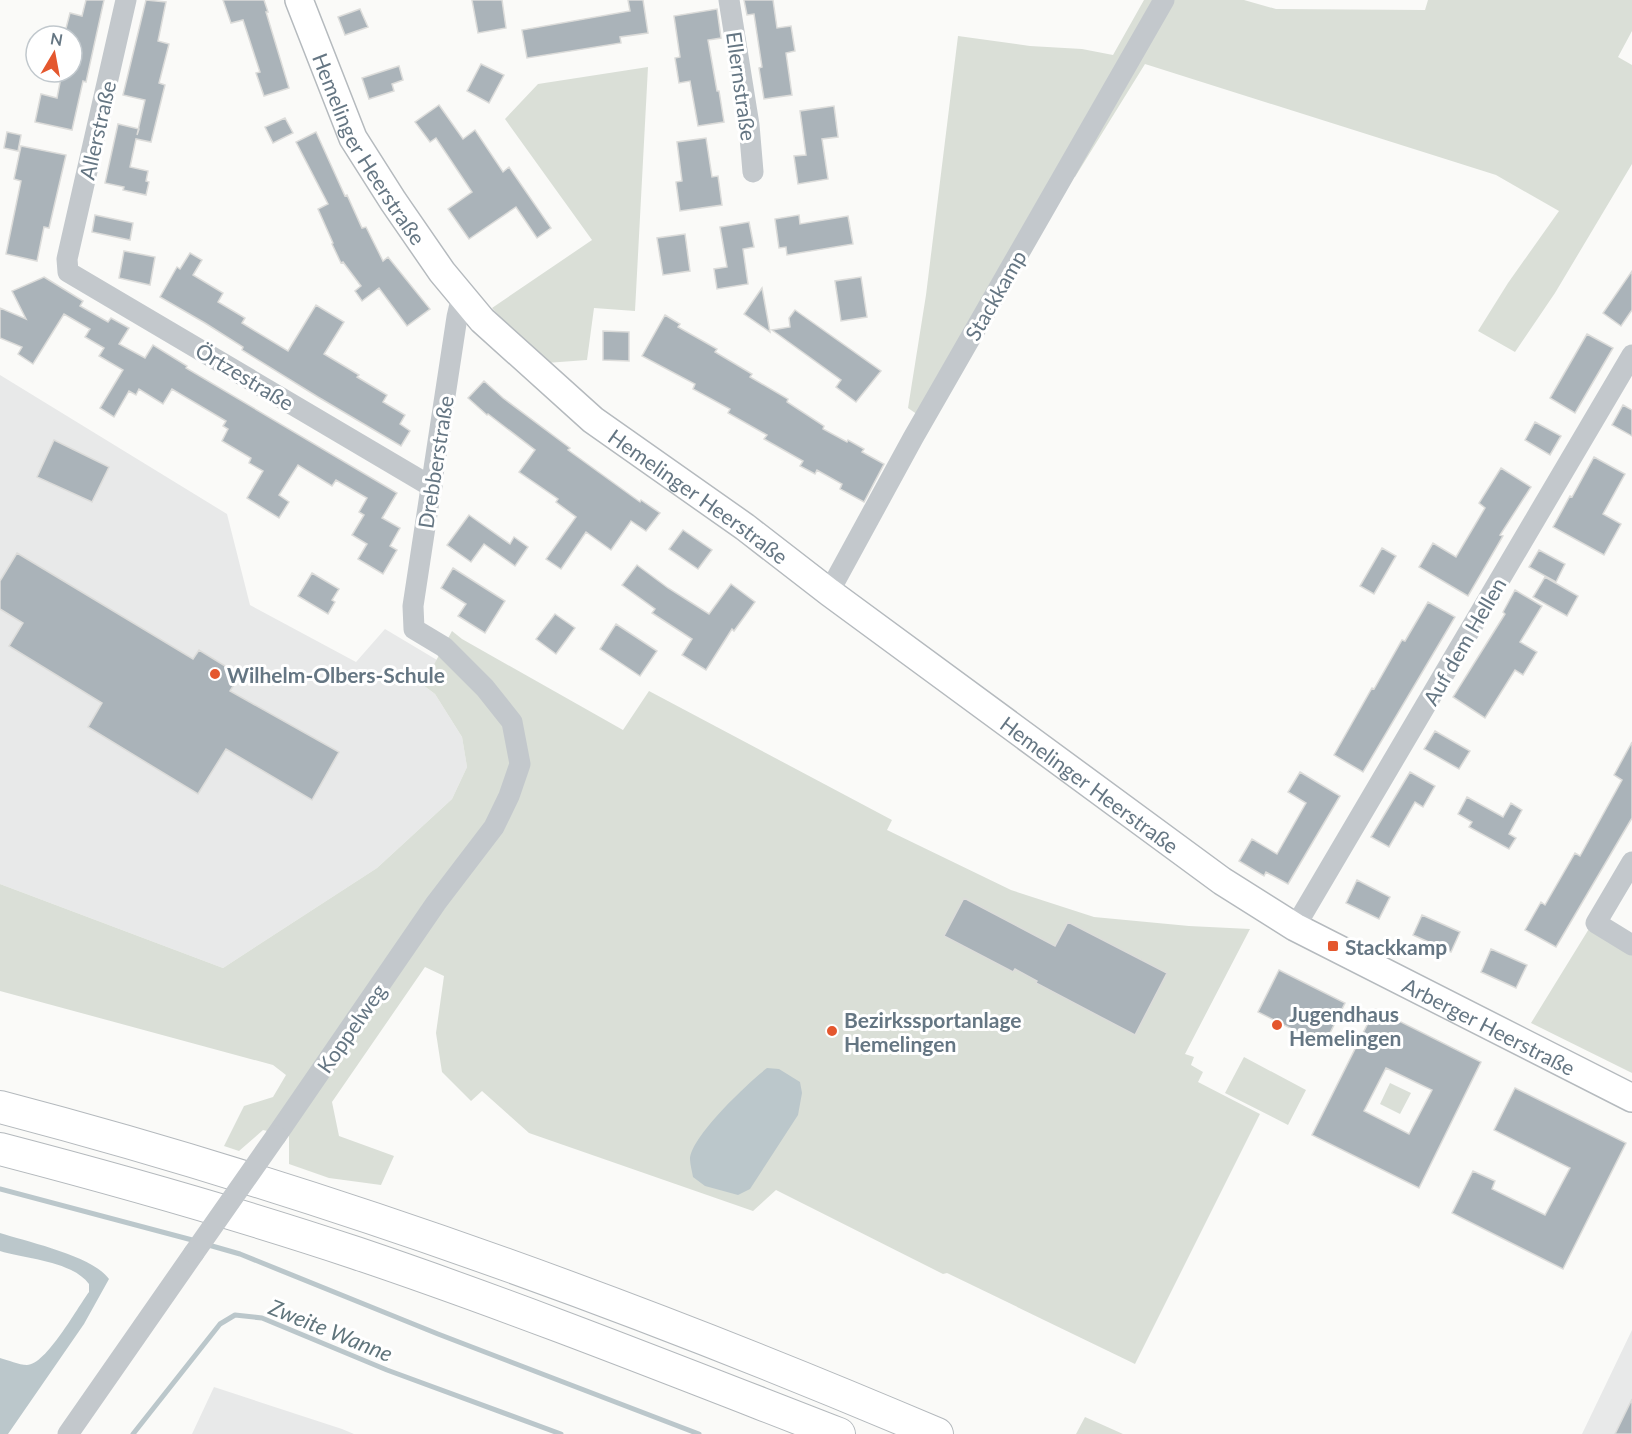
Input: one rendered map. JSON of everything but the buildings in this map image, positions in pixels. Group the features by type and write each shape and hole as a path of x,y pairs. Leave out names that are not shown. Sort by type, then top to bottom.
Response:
{"highway":[{"path":"0,1107 178,1156 305,1195 483,1255 685,1330 937,1434"},
{"path":"0,1149 94,1173 356,1253 468,1293 839,1434"}],"main road":[{"name":"Hemelinger Heerstraße","path":"299,0 353,138 442,272 482,320 593,420 745,526 829,592 1222,881"},
{"name":"Arberger Heerstraße","path":"1222,881 1295,927 1632,1098"}],"street":[{"name":"Allerstraße","path":"68,260 126,0"},
{"name":"Ellernstraße","path":"729,0 749,125 753,172"},
{"name":"Stackkamp","path":"829,592 919,427 1164,0"},
{"name":"Örtzestraße","path":"68,260 68,272 432,487"},
{"name":"Drebberstraße","path":"414,629 412,613 462,296"},
{"name":"Auf dem Hellen","path":"1295,927 1632,355"},
{"name":"Koppelweg","path":"68,1434 436,903 494,827 509,796 520,764 512,722 485,688 444,647 414,629"},
{"path":"1632,862 1596,923 1632,945"}],"shaded area":[{"path":"1144,0 1244,0 1276,9 1425,10 1428,0 1632,0 1632,31 1618,57 1632,65 1632,164 1555,293 1515,352 1478,331 1508,283 1559,211 1496,175 1145,64 1075,177 1059,168 921,417 908,408 926,295 958,36 1030,46 1082,49 1113,55"},
{"path":"648,67 635,311 594,308 587,360 546,363 527,347 492,308 592,240 505,119 538,84"},
{"name":"Wilhelm-Olbers-Schule","path":"0,375 227,514 250,605 356,662 385,629 437,660 423,685 435,694 462,737 467,767 452,799 377,868 223,968 0,884"},
{"name":"Bezirkssportanlage Hemelingen","path":"452,631 462,639 623,730 649,691 892,820 887,830 1011,890 1094,917 1250,929 1185,1054 1194,1057 1191,1065 1203,1072 1198,1082 1260,1114 1135,1364 947,1273 943,1274 776,1190 753,1211 529,1133 482,1091 471,1101 442,1072 436,1033 444,976 425,967 332,1102 339,1136 394,1156 381,1185 329,1178 289,1164 289,1136 263,1130 239,1151 224,1146 244,1106 273,1097 286,1075 273,1065 0,991 0,884 223,968 377,868 452,799 467,767 462,737 435,694 423,685"},
{"path":"1595,919 1632,941 1632,1073 1531,1023"},
{"path":"1244,1057 1306,1090 1288,1125 1225,1093"},
{"path":"767,1068 779,1069 800,1082 802,1093 798,1115 750,1189 738,1195 705,1186 693,1177 690,1159 693,1149 722,1110"},
{"path":"1390,1083 1411,1093 1400,1114 1380,1104"},
{"path":"0,1233 75,1257 89,1263 109,1279 84,1324 8,1434 0,1434 0,1358 27,1365 35,1363 61,1334 89,1292 89,1284 72,1270 0,1251"},
{"path":"1632,1330 1632,1434 1582,1434"},
{"path":"214,1387 342,1429 354,1434 192,1434"},
{"path":"1085,1417 1123,1434 1076,1434"}],"waterway":[{"path":"0,1189 196,1241"},
{"path":"205,1244 240,1254 438,1334 699,1434"},
{"name":"Zweite Wanne","path":"133,1434 220,1324 235,1315 262,1318 387,1370 561,1434"}],"place":[{"name":"Wilhelm-Olbers-Schule","path":"215,674"},
{"name":"Stackkamp","path":"1333,946"},
{"name":"Jugendhaus Hemelingen","path":"1277,1025"},
{"name":"Bezirkssportanlage Hemelingen","path":"832,1031"}]}
